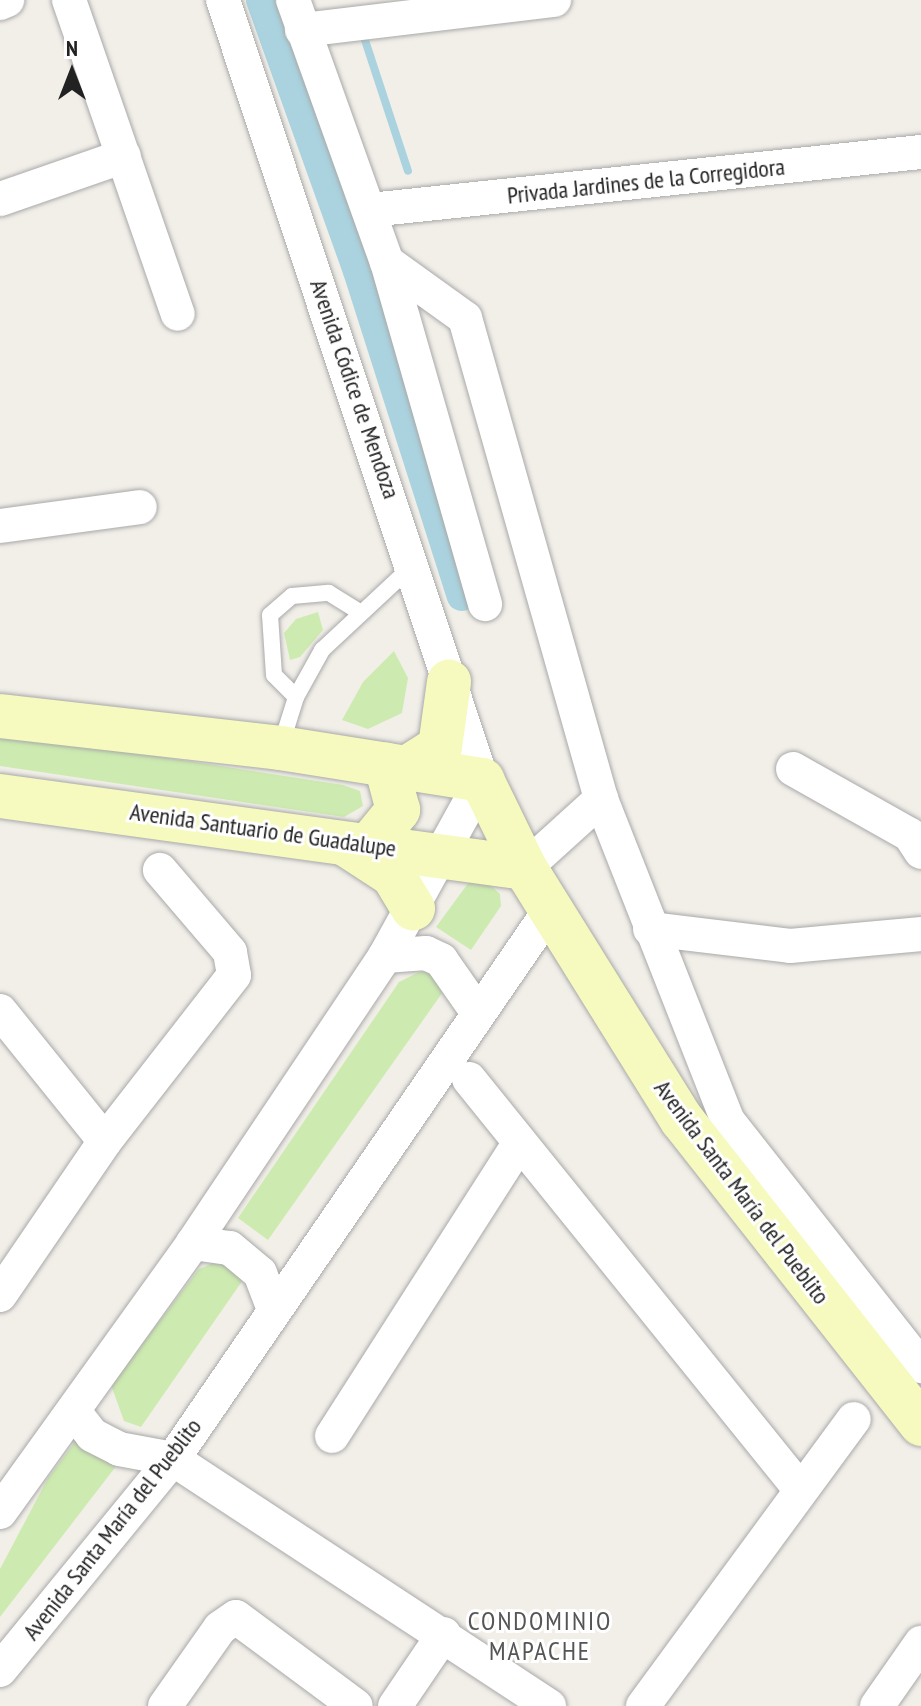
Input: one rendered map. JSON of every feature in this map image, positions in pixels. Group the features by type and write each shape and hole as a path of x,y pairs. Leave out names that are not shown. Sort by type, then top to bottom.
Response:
{"street":[{"path":"0,3 7,0"},
{"path":"69,0 178,314"},
{"name":"Avenida Códice de Mendoza","path":"223,0 414,564 482,780 525,868"},
{"path":"485,604 387,262 298,15 554,0"},
{"name":"Privada Jardines de la Corregidora","path":"370,210 921,152"},
{"path":"0,199 124,156"},
{"path":"387,262 465,318 601,799 728,1121 921,1366"},
{"path":"0,526 140,507"},
{"path":"396,767 440,747 449,682"},
{"path":"0,716 280,748 482,780 445,855 385,956 193,1243 75,1413 0,1512"},
{"path":"396,767 398,810 354,841 393,875 413,908"},
{"path":"793,769 910,835 921,852"},
{"name":"Avenida Santuario de Guadalupe","path":"0,796 354,841 525,868"},
{"path":"525,868 601,799"},
{"name":"Avenida Santa María del Pueblito","path":"525,868 682,1120 921,1424"},
{"path":"0,1295 105,1141 234,975 230,952 160,870"},
{"name":"Avenida Santa María del Pueblito","path":"0,1670 173,1459 476,1010 550,910"},
{"path":"650,929 790,946 921,934"},
{"path":"385,956 426,953 441,960 476,1010"},
{"path":"0,1011 105,1141"},
{"path":"469,1079 800,1489"},
{"path":"332,1436 519,1144"},
{"path":"193,1243 230,1248 260,1273 273,1307"},
{"path":"75,1413 92,1435 119,1449 173,1459 444,1634 549,1706"},
{"path":"643,1706 854,1419"},
{"path":"165,1706 220,1628 236,1617 356,1706"},
{"path":"395,1706 444,1634"},
{"path":"877,1706 920,1649"}],"lane":[{"path":"280,748 296,697 322,650 359,612 414,564"},
{"path":"296,697 274,675 270,615 292,596 329,593 359,612"}],"green space":[{"path":"318,612 323,630 300,657 290,660 284,633 296,619"},
{"path":"394,651 408,678 402,713 368,729 342,720 363,682"},
{"path":"0,732 343,785 360,791 363,806 344,817 0,766"},
{"path":"469,882 488,883 500,894 501,906 471,950 436,927"},
{"path":"419,972 437,972 445,989 268,1240 238,1218 399,982"},
{"path":"215,1262 234,1264 245,1277 141,1427 124,1421 111,1385 199,1269"},
{"path":"80,1435 117,1465 0,1617 0,1569 48,1478"}],"waterway":[{"path":"261,0 358,271 462,596"},
{"path":"362,31 408,171"}],"district":[{"name":"CONDOMINIO MAPACHE","path":"540,1636"}]}
